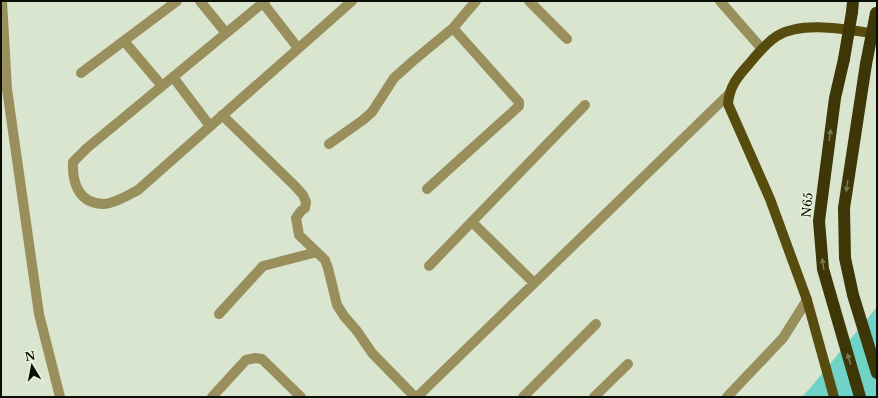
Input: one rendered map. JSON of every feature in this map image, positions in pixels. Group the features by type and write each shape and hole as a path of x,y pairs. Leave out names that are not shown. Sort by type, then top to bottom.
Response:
{"highway":[{"name":"N65","path":"852,7 844,59 835,98 819,221 823,269 860,397"},
{"path":"877,11 866,64 844,208 845,258 853,295 877,373"}],"main road":[{"path":"834,397 807,300 770,199 728,104 729,94 736,79 762,49 778,36 788,31 824,27 877,34"}],"street":[{"path":"2,1 7,89 39,314 60,397"},
{"path":"81,73 177,1"},
{"path":"200,1 226,33"},
{"path":"298,48 264,2 87,148 73,162 76,188 91,202 104,204 123,198 138,190 352,1"},
{"path":"329,144 372,112 394,78 453,28 476,1"},
{"path":"529,1 567,39"},
{"path":"720,1 762,49"},
{"path":"427,189 519,106 519,102 453,28"},
{"path":"124,41 162,86"},
{"path":"173,77 210,126"},
{"path":"222,115 287,177 303,195 306,202 305,208 296,218 299,235 325,260 337,305 372,353 416,397 729,94"},
{"path":"429,266 585,105"},
{"path":"472,222 534,283"},
{"path":"219,314 263,266 317,252"},
{"path":"727,397 782,338 807,300"},
{"path":"523,397 596,324"},
{"path":"212,397 246,360 256,358 262,359 301,397"},
{"path":"594,397 628,364"}],"water":[{"path":"877,307 877,397 802,397 811,387"}]}
